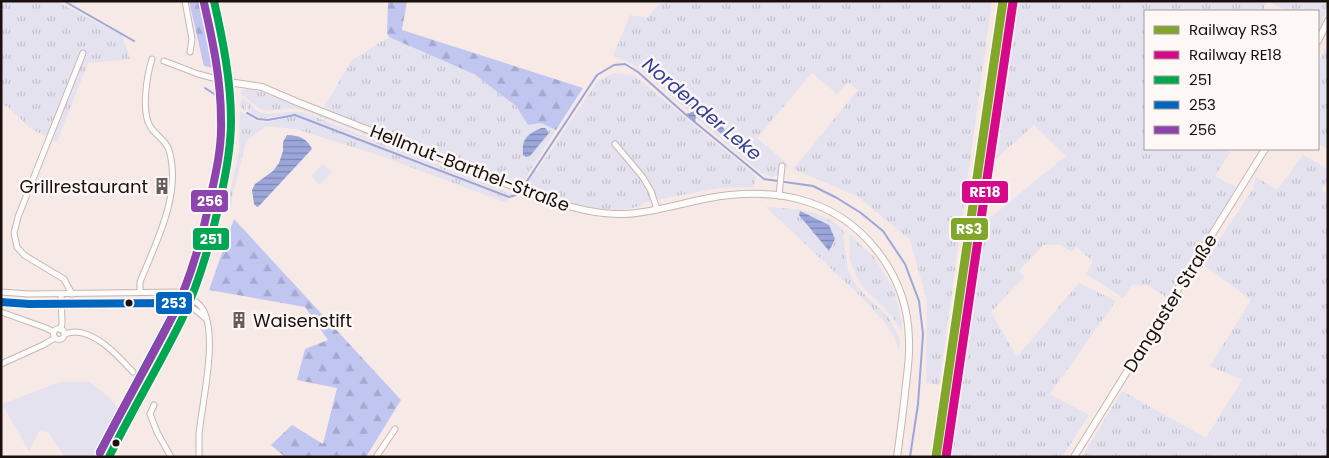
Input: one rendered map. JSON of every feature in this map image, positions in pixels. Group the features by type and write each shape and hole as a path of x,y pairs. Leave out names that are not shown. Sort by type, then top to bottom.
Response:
{"main road":[{"path":"109,457 182,319 202,265 216,218 228,160 231,134 224,50 214,1"}],"street":[{"path":"185,1 192,39 190,52"},
{"path":"1319,39 1328,22"},
{"path":"72,294 64,279 24,255 17,247 14,233 18,217 83,53"},
{"path":"140,292 140,282 168,212 172,187 169,149 150,128 146,114 146,91 152,59"},
{"path":"164,61 198,74 228,82"},
{"name":"Hellmut-Barthel-Straße","path":"228,82 262,87 528,192 564,205 595,212 627,214 714,196 767,194 796,198 815,204 842,218 860,232 884,259 900,289 908,323 908,371 897,457"},
{"path":"615,144 642,176 651,191 657,209"},
{"name":"Dangaster Straße","path":"1074,457 1264,150"},
{"path":"779,196 782,166"},
{"path":"1,292 72,294 180,292 189,302 203,308 208,327 210,347 199,435 199,457"},
{"path":"1,312 46,328 57,340 61,339 63,332 61,294"},
{"path":"1,364 51,342 58,329 63,332 85,334 103,342 133,372"},
{"path":"154,405 150,414 157,432 172,457"},
{"path":"376,457 395,429"}],"green space":[{"path":"1,1 56,1 122,35 130,59 88,63 57,142 30,128 7,106 1,104"},
{"path":"189,1 207,1 216,38 214,68 204,66"},
{"path":"388,1 407,1 402,30 583,88 556,130 541,123 528,125 516,106 474,74 389,37 387,33"},
{"path":"662,1 992,1 939,385 926,383 927,301 910,240 857,196 793,169 858,90 848,82 837,94 812,73 757,138 789,165 778,175 772,177 760,172 633,64 613,56 630,15 647,18","holes":["675,92 684,92 693,107 718,121 728,139 694,111"]},
{"path":"1015,1 1266,1 1263,10 1144,10 1144,150 1231,150 1215,176 1236,187 1169,299 1147,285 1133,284 1123,298 1086,274 1093,261 1076,247 1072,252 1061,245 1043,245 1019,271 1024,277 991,312 1017,357 1079,283 1116,301 1050,394 1089,415 1062,457 949,457 981,225 1066,156 1034,125 991,163"},
{"path":"1267,1 1328,1 1321,27 1319,26 1319,10 1285,10"},
{"path":"389,37 474,74 516,106 528,125 541,123 556,130 522,183 518,181 515,183 517,178 515,177 511,182 435,151 435,146 433,145 429,149 324,107 352,60"},
{"path":"1328,44 1328,149 1319,144 1319,61"},
{"path":"614,73 634,75 756,176 754,187 719,188 645,202 630,208 610,209 568,202 538,192 537,187 534,185 531,189 531,187 526,185 598,81"},
{"path":"247,89 259,91 511,190 300,109 261,109 241,95 241,91"},
{"path":"243,98 259,112 269,114 305,113 515,195 509,195 296,114 266,118 257,117 248,111 247,104 246,111 240,107 241,99"},
{"path":"240,111 262,122 298,117 508,198 507,203 381,156 296,129 266,126 246,141 231,203 233,208 228,203 239,151"},
{"path":"1303,155 1328,169 1328,180 1321,190 1328,194 1328,457 1082,457 1122,391 1206,438 1242,380 1210,366 1251,300 1203,264 1253,189 1256,177 1277,190"},
{"path":"323,164 332,172 319,185 311,176"},
{"path":"766,207 807,211 825,217 843,229 849,273 859,289 889,318 900,339 899,351 894,336 882,319"},
{"path":"234,219 401,400 366,457 285,457 271,445 292,425 323,444 337,388 297,380 305,349 328,340 305,307 209,290"},
{"path":"849,234 875,258 894,291 902,322 901,331 892,316 863,287 857,278 850,260"},
{"path":"60,382 89,382 108,396 120,410 99,457 65,457 48,432 39,431 29,451 2,404"}],"shaded area":[{"path":"675,88 684,94 697,109 719,122 726,132 728,140 698,115 696,116 695,123 685,114 693,111 675,92"},
{"path":"541,128 545,128 549,133 530,156 526,157 523,155 524,141 528,135"},
{"path":"287,135 302,138 308,142 312,149 257,207 254,204 252,190 255,184 273,171 279,163 283,151 283,142"},
{"path":"800,211 829,225 835,239 829,251 799,215"}],"waterway":[{"name":"Nordender Leke","path":"64,1 134,41"},
{"name":"Nordender Leke","path":"523,187 597,75 614,65 625,64 638,72 685,114 764,179 813,186 861,213 883,231 905,264 919,301 923,334 918,404 910,457"},
{"name":"Nordender Leke","path":"205,88 219,97"},
{"name":"Nordender Leke","path":"247,113 258,119 268,120 295,115 509,197 516,195 520,191"}],"rail line":[{"name":"RS3","path":"936,457 1003,1"},
{"name":"RE18","path":"946,457 1013,2"}],"transit line":[{"name":"251","path":"109,457 182,319 204,261 217,215 228,161 231,121 226,61 214,1"},
{"name":"256","path":"100,453 179,301 200,243 207,214 221,140 221,105 218,76 204,3"},
{"name":"253","path":"1,302 29,304 178,303 100,452"}],"place":[{"name":"Grillrestaurant","path":"162,186"},
{"name":"Waisenstift","path":"239,320"}]}
